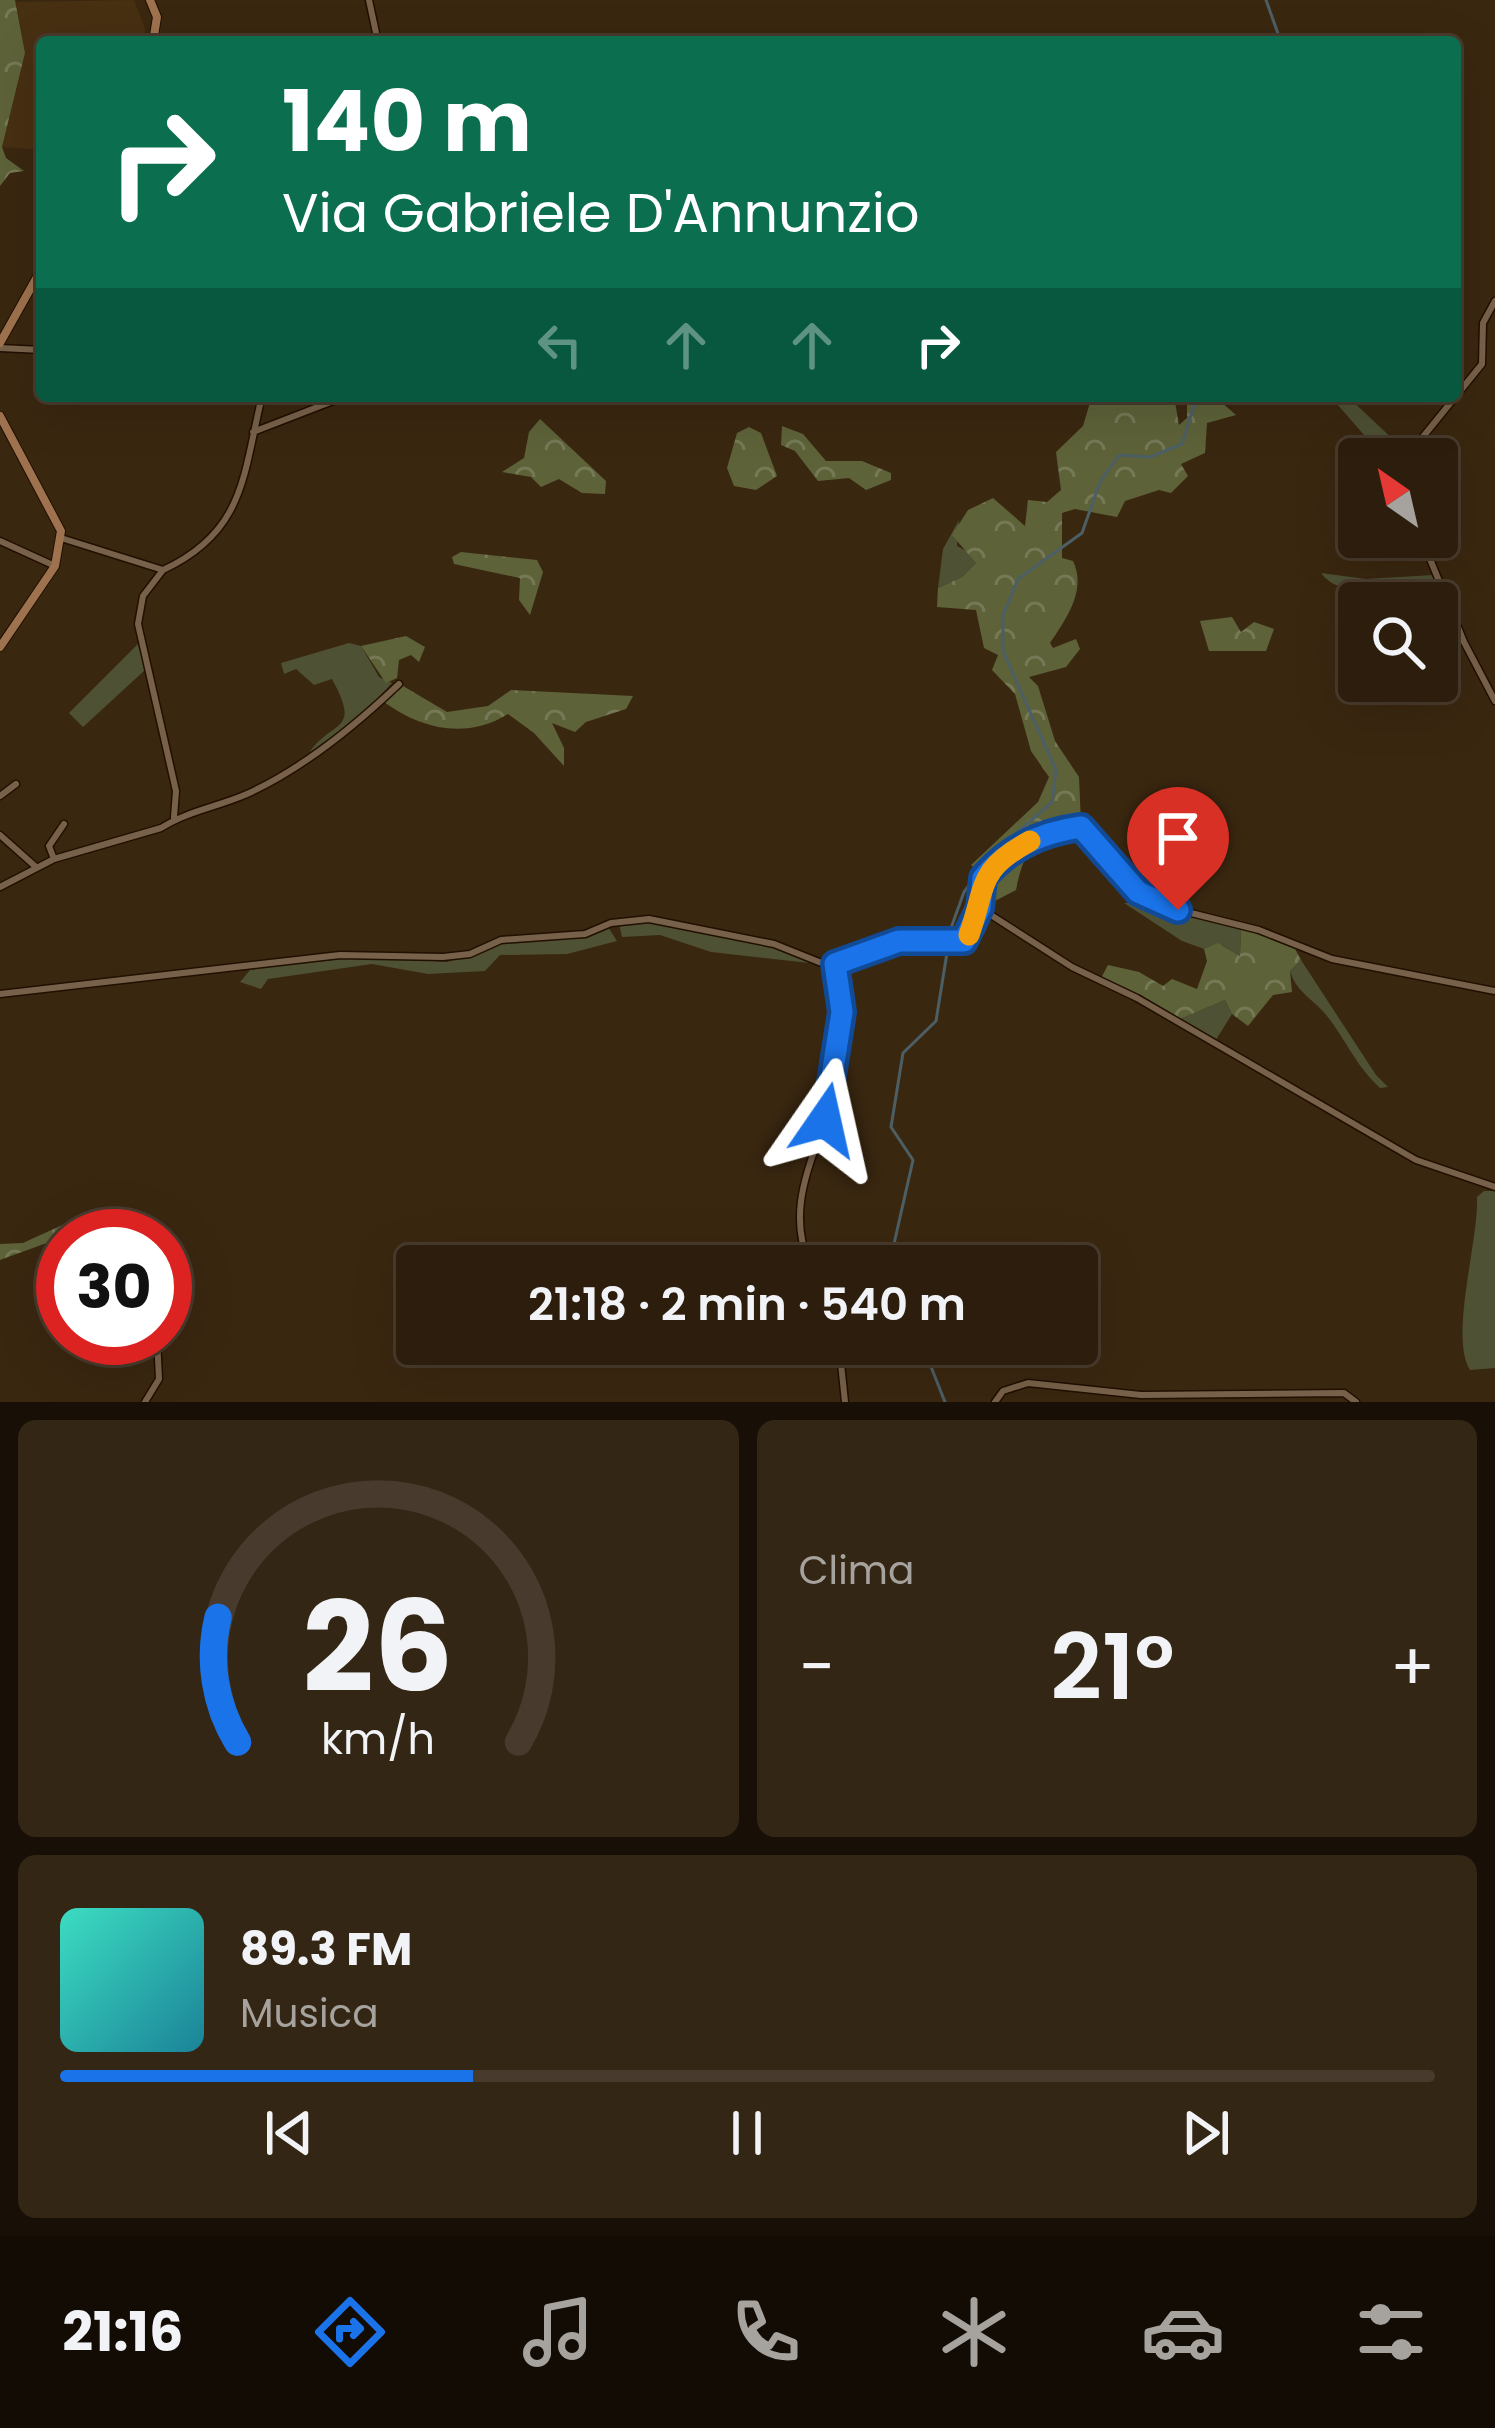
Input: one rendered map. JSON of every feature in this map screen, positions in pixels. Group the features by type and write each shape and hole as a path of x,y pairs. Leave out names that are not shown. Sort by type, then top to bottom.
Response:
{"street":[{"path":"150,0 157,17 154,36"},
{"path":"370,0 377,36"},
{"path":"36,279 0,345 36,349"},
{"path":"1461,390 1482,364 1483,323 1495,302"},
{"path":"174,817 176,791 138,624 143,596 163,570 221,532 233,510 261,402"},
{"path":"254,432 331,402"},
{"path":"1422,438 1451,402"},
{"path":"0,416 61,538 55,566 0,647"},
{"path":"61,538 163,570"},
{"path":"0,541 55,566"},
{"path":"1430,558 1464,642 1495,701"},
{"path":"0,887 54,859 136,837 174,817 243,796 284,776 362,719 399,684"},
{"path":"0,796 16,784"},
{"path":"54,859 49,846 64,824"},
{"path":"0,994 340,955 470,954 501,940 585,934 611,923 649,919 774,944 835,964 899,941 964,941 980,908 983,878 997,862 1048,832 1081,827 1138,892 1167,907 1259,930 1332,959 1495,991"},
{"path":"0,835 36,867"},
{"path":"980,908 1072,968 1137,998 1416,1160 1495,1187"},
{"path":"806,1245 797,1205 833,1090 842,1012 835,964"},
{"path":"145,1402 159,1379 158,1365"},
{"path":"841,1365 845,1402"},
{"path":"994,1402 1003,1391 1028,1383 1143,1398 1344,1393 1356,1402"}],"shaded area":[{"path":"134,0 145,28 144,36 36,36 36,150 2,147 25,53 16,2"}],"green space":[{"path":"0,0 15,0 25,53 2,147 6,158 24,171 10,173 0,186"},
{"path":"1090,402 1175,402 1179,425 1187,418 1187,402 1221,402 1236,415 1207,423 1205,453 1181,464 1188,476 1171,493 1159,490 1125,501 1117,517 1075,509 1062,513 1062,558 1073,561 1078,583 1073,604 1050,643 1053,648 1076,639 1080,649 1066,667 1029,677 1038,686 1055,741 1079,777 1081,823 1032,848 1016,890 991,903 982,898 978,871 971,865 1038,802 1049,777 1031,751 1015,694 992,670 998,655 984,648 976,610 937,607 938,588 962,577 976,563 952,535 968,510 993,498 1025,526 1028,500 1047,502 1061,490 1056,452 1083,426"},
{"path":"1335,402 1353,402 1392,438 1367,438"},
{"path":"540,419 606,481 605,494 582,493 559,479 541,487 531,477 502,472 524,458 529,432"},
{"path":"782,426 803,434 826,461 862,461 891,473 891,480 866,490 849,478 818,481 795,451 781,445"},
{"path":"749,427 761,433 777,476 756,490 734,486 727,468 737,433"},
{"path":"959,520 957,546 976,556 976,563 962,577 938,588 943,549"},
{"path":"461,552 537,560 543,572 530,615 519,600 520,578 454,564 452,557"},
{"path":"1321,573 1366,579 1433,575 1437,581 1338,582 1338,586"},
{"path":"1232,617 1241,632 1254,622 1274,629 1266,651 1209,651 1200,621"},
{"path":"406,636 425,647 419,662 411,655 399,660 397,678 386,683 361,646"},
{"path":"349,643 361,646 379,677 392,683 362,715 309,753 344,718 341,697 332,679 314,685 296,669 284,674 281,663"},
{"path":"138,644 145,670 83,727 69,713"},
{"path":"403,686 447,712 488,706 511,690 633,696 626,709 586,722 575,732 552,723 564,748 564,766 534,733 508,714 460,729 413,719 384,702"},
{"path":"1124,903 1148,903 1241,928 1240,956 1222,945 1204,949 1182,941"},
{"path":"653,921 769,944 819,964 711,952 660,935 622,937 619,924"},
{"path":"608,927 617,941 567,954 500,955 485,971 428,974 372,964 268,979 261,989 240,982 250,970 368,956 447,962 512,941 563,938"},
{"path":"1241,928 1294,947 1301,960 1290,971 1292,992 1273,995 1248,1026 1232,1014 1225,1000 1178,1020 1100,980 1108,965 1139,972 1163,986 1172,979 1197,989 1207,961 1204,949 1218,943 1240,956"},
{"path":"1301,960 1388,1087 1380,1088 1372,1080 1327,1016 1297,985 1290,971"},
{"path":"1225,1000 1232,1014 1214,1043 1178,1020"},
{"path":"1495,1191 1495,1368 1470,1370 1464,1355 1464,1312 1477,1197"},
{"path":"36,1237 36,1247 0,1260 0,1244"}],"waterway":[{"path":"1266,0 1279,36"},
{"path":"894,1245 913,1160 891,1127 903,1053 936,1021 951,928 964,892 995,852 1052,802 1056,770 1003,651 1003,615 1018,579 1082,533 1100,482 1119,455 1150,457 1182,444 1195,402"},
{"path":"930,1365 945,1402"}],"slow traffic":[{"path":"969,935 980,908 983,878 997,862 1030,841"}],"route":[{"path":"825,1120 842,1012 835,964 899,941 964,941 980,908 983,878 1024,844 1048,832 1081,827 1138,892 1178,910"}]}
